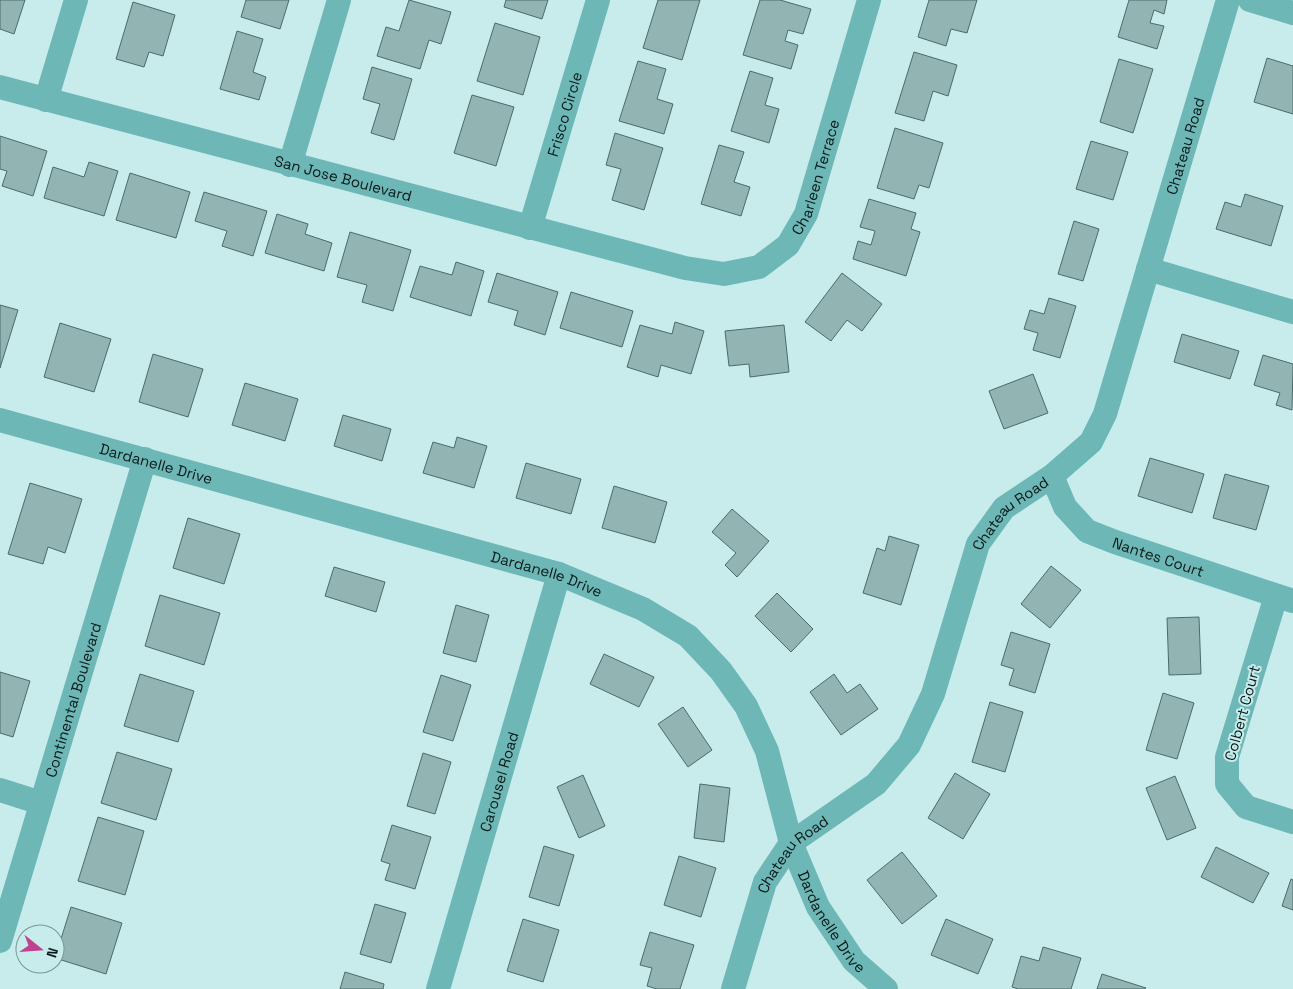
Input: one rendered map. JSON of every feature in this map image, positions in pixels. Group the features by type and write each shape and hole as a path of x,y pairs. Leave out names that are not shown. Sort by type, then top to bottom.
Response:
{"street":[{"path":"46,100 76,0"},
{"path":"290,164 339,0"},
{"name":"Frisco Circle","path":"530,228 598,0"},
{"name":"Charleen Terrace","path":"686,268 724,274 759,267 788,245 806,214 870,0"},
{"name":"Chateau Road","path":"733,989 765,882 792,843 876,784 908,745 933,694 978,544 1004,508 1052,476 1091,442 1105,414 1228,0"},
{"path":"1250,0 1293,13"},
{"name":"San Jose Boulevard","path":"0,87 686,268"},
{"path":"1148,269 1293,312"},
{"name":"Dardanelle Drive","path":"0,420 559,574 643,609 688,636 721,671 746,706 767,751 792,843 818,907 854,961 886,989"},
{"name":"Continental Boulevard","path":"0,941 146,459"},
{"name":"Nantes Court","path":"1052,476 1065,507 1087,531 1284,598"},
{"name":"Carousel Road","path":"438,989 559,574"},
{"name":"Colbert Court","path":"1284,598 1227,757 1227,784 1246,807 1293,822"},
{"path":"0,790 41,803"}],"building":[{"path":"0,0 25,0 14,34 0,29"},
{"path":"246,0 289,0 280,29 241,17"},
{"path":"409,0 451,12 441,44 429,40 420,69 377,56 386,27 399,31"},
{"path":"506,0 548,0 542,19 504,7"},
{"path":"658,0 700,0 682,60 643,48"},
{"path":"760,0 780,0 811,9 803,34 788,30 785,41 798,45 791,69 743,55"},
{"path":"929,0 977,0 967,33 951,29 946,46 918,37"},
{"path":"1129,0 1167,0 1164,14 1154,10 1150,23 1164,26 1157,49 1118,37"},
{"path":"133,2 175,15 163,56 149,52 144,67 116,59"},
{"path":"495,23 540,37 523,95 477,81"},
{"path":"237,31 263,39 253,72 266,77 259,100 220,89"},
{"path":"914,52 957,65 948,96 933,91 924,121 895,113"},
{"path":"1267,58 1293,66 1293,114 1254,102"},
{"path":"1119,59 1153,69 1133,133 1100,122"},
{"path":"638,61 666,69 657,99 673,104 664,134 619,121"},
{"path":"372,67 412,79 394,140 371,133 380,104 363,99"},
{"path":"750,71 773,78 765,105 779,109 769,143 731,131"},
{"path":"472,95 514,107 496,166 454,153"},
{"path":"895,128 943,143 929,188 919,185 914,199 877,188"},
{"path":"615,133 663,148 644,210 612,200 621,169 606,165"},
{"path":"0,136 47,151 33,196 2,186 7,171 0,169"},
{"path":"1091,141 1128,152 1113,200 1076,189"},
{"path":"719,145 744,152 734,182 750,187 741,216 701,204"},
{"path":"89,162 118,171 104,216 44,198 53,167 84,177"},
{"path":"130,173 190,192 176,238 116,220"},
{"path":"204,192 267,211 253,256 222,246 227,231 195,221"},
{"path":"1245,194 1283,206 1271,246 1216,229 1225,202 1241,207"},
{"path":"869,199 916,213 911,229 920,232 906,276 853,259 858,241 871,245 875,231 860,227"},
{"path":"277,214 308,224 305,234 332,243 324,271 265,253"},
{"path":"1074,221 1099,229 1083,281 1058,274"},
{"path":"350,232 411,250 393,311 362,302 367,285 337,277"},
{"path":"456,262 484,271 471,316 410,297 420,266 452,275"},
{"path":"497,273 558,292 545,335 514,325 518,311 488,302"},
{"path":"842,273 882,304 862,331 847,320 831,341 805,322"},
{"path":"571,292 633,311 622,347 560,328"},
{"path":"1049,298 1076,306 1060,358 1033,350 1038,333 1024,329 1030,310 1044,314"},
{"path":"0,305 18,310 0,368"},
{"path":"675,322 704,331 691,374 661,365 658,377 627,367 640,325 672,334"},
{"path":"60,323 111,339 94,392 44,377"},
{"path":"784,325 789,372 750,377 749,364 729,366 725,331"},
{"path":"1182,334 1239,351 1230,379 1174,362"},
{"path":"153,354 203,369 188,417 139,402"},
{"path":"1263,355 1293,364 1292,410 1276,405 1280,393 1254,385"},
{"path":"1033,374 1048,413 1004,429 989,391"},
{"path":"245,383 298,399 285,441 232,425"},
{"path":"343,415 391,429 382,461 334,446"},
{"path":"457,437 487,446 474,488 423,473 433,442 454,448"},
{"path":"1150,458 1204,474 1192,513 1138,496"},
{"path":"526,463 581,479 571,514 516,498"},
{"path":"1225,474 1269,486 1256,530 1213,518"},
{"path":"30,483 82,499 65,553 48,547 43,564 8,554"},
{"path":"614,486 667,502 655,543 602,528"},
{"path":"732,509 769,541 737,577 725,565 736,553 712,532"},
{"path":"188,518 240,534 224,584 173,568"},
{"path":"889,536 919,545 901,605 863,593 877,548 885,551"},
{"path":"1051,566 1081,590 1050,628 1021,604"},
{"path":"334,567 385,582 376,612 325,596"},
{"path":"777,593 813,629 791,652 755,616"},
{"path":"160,595 220,613 204,665 145,646"},
{"path":"456,605 489,615 476,662 443,653"},
{"path":"1199,617 1201,674 1169,675 1167,618"},
{"path":"1011,632 1050,644 1035,693 1009,685 1014,669 1001,665"},
{"path":"604,654 654,677 639,707 590,684"},
{"path":"0,672 30,681 13,737 0,733"},
{"path":"140,674 194,691 178,742 124,726"},
{"path":"834,674 847,693 860,684 878,709 841,735 810,692"},
{"path":"441,675 471,685 453,741 423,732"},
{"path":"1163,693 1194,703 1177,759 1146,750"},
{"path":"990,702 1023,712 1005,772 972,762"},
{"path":"683,707 712,750 688,767 658,724"},
{"path":"117,752 172,769 156,820 101,803"},
{"path":"423,753 451,762 435,814 407,806"},
{"path":"955,773 990,794 963,839 928,818"},
{"path":"583,775 605,826 579,838 557,787"},
{"path":"1175,776 1196,828 1167,840 1146,788"},
{"path":"700,784 730,788 724,842 694,838"},
{"path":"98,817 144,831 125,895 78,881"},
{"path":"392,825 431,837 415,889 385,880 390,864 381,861"},
{"path":"544,846 574,855 559,906 529,897"},
{"path":"1216,847 1269,873 1253,903 1201,877"},
{"path":"902,852 937,896 902,924 867,880"},
{"path":"679,856 716,868 701,917 664,905"},
{"path":"1291,879 1293,880 1293,910 1282,906"},
{"path":"375,904 406,913 391,963 360,954"},
{"path":"71,907 122,923 106,974 65,961 65,926"},
{"path":"523,919 559,930 543,982 507,971"},
{"path":"946,919 993,939 978,974 931,955"},
{"path":"650,932 694,945 680,989 657,989 647,986 652,968 640,965"},
{"path":"1043,947 1081,958 1071,989 1018,989 1012,987 1021,956 1039,961"},
{"path":"345,972 384,984 383,989 340,989"},
{"path":"1102,974 1146,988 1097,989"}]}
